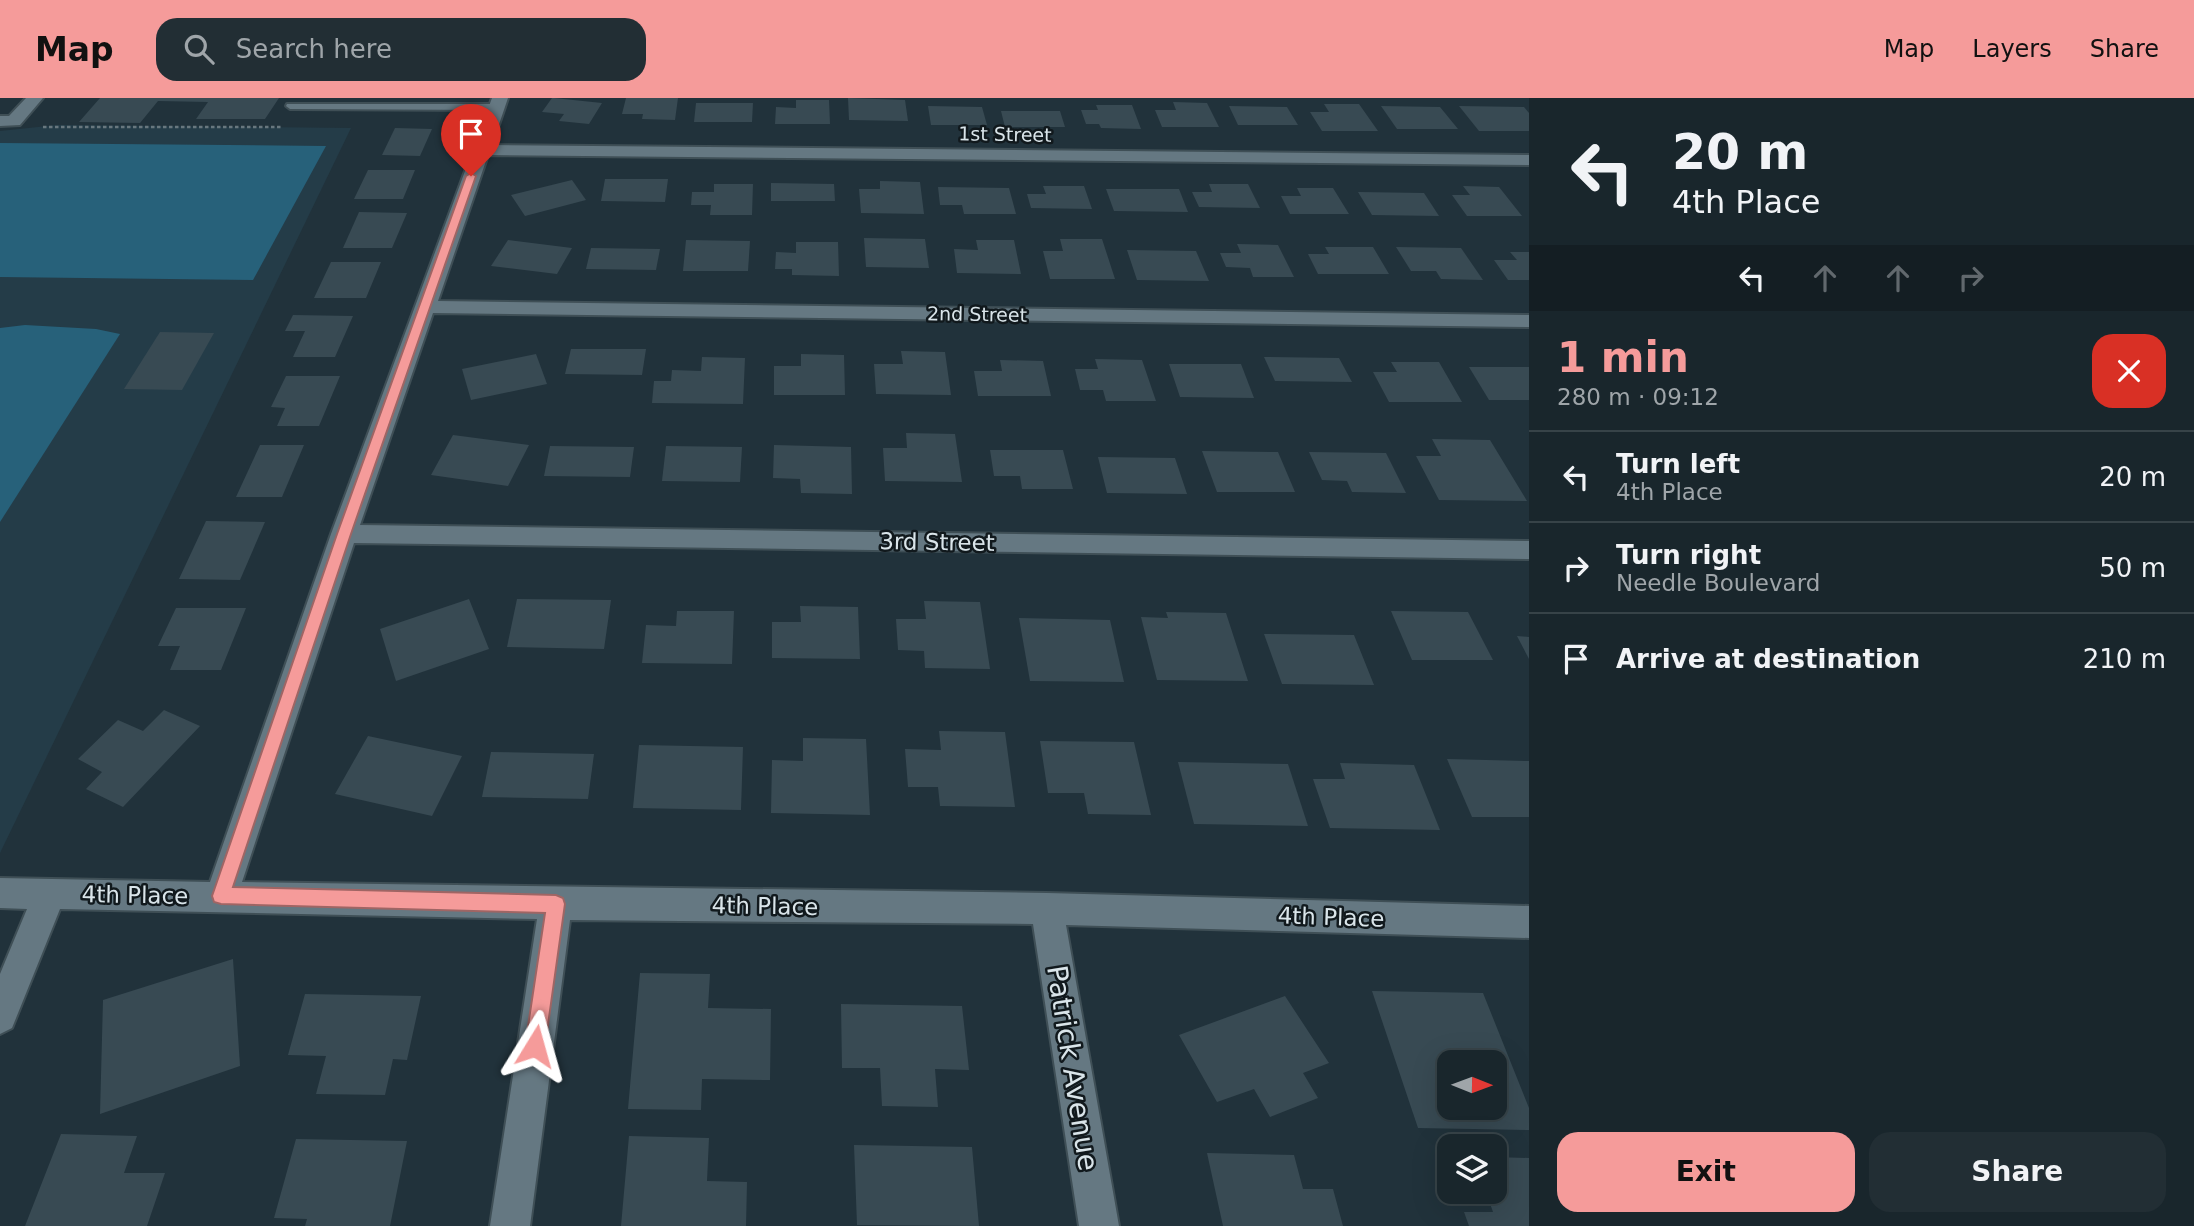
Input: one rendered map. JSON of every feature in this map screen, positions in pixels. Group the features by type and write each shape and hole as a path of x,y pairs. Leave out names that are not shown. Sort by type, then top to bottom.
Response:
{"street":[{"path":"7,121 35,98"},
{"path":"221,896 344,534 498,102"},
{"name":"1st Street","path":"481,150 1529,160"},
{"name":"2nd Street","path":"424,307 1529,321"},
{"name":"3rd Street","path":"344,534 1529,550"},
{"name":"4th Place","path":"0,893 556,904 1047,909 1529,922"},
{"path":"0,1016 50,894"},
{"path":"510,1226 556,904"},
{"name":"Patrick Avenue","path":"1047,909 1099,1226"}],"lane":[{"path":"290,106 498,102"}],"path":[{"path":"32,128 57,125 284,127"}],"shaded area":[{"path":"57,125 351,128 0,853 0,131"},
{"path":"0,143 326,146 253,280 0,277"},
{"path":"25,325 96,329 120,334 0,522 0,328"}],"building":[{"path":"100,98 279,98 265,119 196,119 208,102 158,101 140,123 79,122"},
{"path":"552,98 602,103 589,124 559,121 564,114 542,112"},
{"path":"626,98 678,98 675,120 642,119 643,114 622,114"},
{"path":"848,98 905,100 908,121 849,120"},
{"path":"796,100 829,100 830,124 775,124 776,107 796,108"},
{"path":"1173,102 1207,103 1219,127 1162,127 1155,110 1176,110"},
{"path":"696,103 753,103 752,122 694,122"},
{"path":"1324,104 1359,104 1378,131 1322,131 1310,112 1329,112"},
{"path":"1096,105 1132,105 1141,129 1101,128 1099,124 1086,124 1081,110 1098,110"},
{"path":"928,106 982,107 987,125 931,125"},
{"path":"1229,106 1287,107 1298,125 1238,125"},
{"path":"1381,106 1440,107 1458,129 1397,129"},
{"path":"1459,106 1524,107 1529,113 1529,131 1479,131"},
{"path":"1001,111 1060,111 1065,127 1005,127"},
{"path":"395,128 432,129 420,156 382,155"},
{"path":"368,170 415,170 403,199 354,199"},
{"path":"605,179 668,179 665,202 601,201"},
{"path":"572,180 586,200 525,216 511,195"},
{"path":"880,181 920,182 924,214 861,213 859,189 880,189"},
{"path":"771,183 834,184 835,201 771,201"},
{"path":"714,184 753,184 752,215 710,215 711,205 691,205 692,192 714,192"},
{"path":"1209,184 1248,184 1260,208 1199,207 1192,192 1212,192"},
{"path":"1043,186 1084,186 1092,209 1031,208 1027,194 1046,194"},
{"path":"1463,186 1499,187 1522,216 1467,216 1452,195 1470,195"},
{"path":"938,187 1009,188 1016,214 964,214 962,205 940,205"},
{"path":"1297,188 1333,188 1349,214 1290,214 1281,196 1301,196"},
{"path":"1106,189 1179,189 1188,212 1114,211"},
{"path":"1358,192 1424,193 1439,216 1372,215"},
{"path":"359,212 407,213 392,248 343,248"},
{"path":"864,238 925,239 929,268 866,267"},
{"path":"1060,239 1102,239 1115,279 1050,279 1043,251 1063,251"},
{"path":"508,240 572,248 557,274 491,266"},
{"path":"686,240 750,241 748,271 683,271"},
{"path":"976,240 1014,240 1021,274 957,273 954,249 978,250"},
{"path":"796,242 838,242 839,276 792,275 792,269 775,269 776,252 796,253"},
{"path":"1237,244 1278,245 1294,277 1253,277 1250,268 1226,267 1220,253 1241,253"},
{"path":"1325,247 1373,247 1389,274 1318,274 1308,254 1329,254"},
{"path":"1396,247 1461,248 1483,280 1441,279 1436,271 1411,271"},
{"path":"591,248 660,249 656,270 586,269"},
{"path":"1127,250 1196,251 1209,281 1137,280"},
{"path":"1510,252 1529,252 1529,280 1508,280 1494,260 1517,260"},
{"path":"331,262 381,262 366,298 314,298"},
{"path":"293,315 353,316 335,357 293,357 305,331 285,331"},
{"path":"160,332 214,333 182,390 124,389"},
{"path":"571,349 646,349 642,375 565,374"},
{"path":"901,351 945,352 951,395 876,394 874,364 903,364"},
{"path":"536,354 547,384 471,400 462,369"},
{"path":"801,354 844,355 845,395 774,395 774,366 801,366"},
{"path":"702,357 745,358 743,404 652,403 654,381 671,381 672,370 701,371"},
{"path":"1264,357 1339,358 1352,382 1275,381"},
{"path":"1095,359 1142,360 1156,401 1106,401 1103,390 1080,390 1075,369 1098,369"},
{"path":"1000,360 1043,361 1051,396 978,396 974,371 1002,371"},
{"path":"1391,362 1439,362 1462,402 1389,402 1373,372 1397,372"},
{"path":"1169,364 1241,364 1254,398 1180,397"},
{"path":"1469,367 1529,367 1529,400 1489,400"},
{"path":"286,376 340,376 319,426 277,426 285,408 271,407"},
{"path":"906,433 955,434 962,482 885,481 883,448 907,448"},
{"path":"453,435 529,445 508,486 431,475"},
{"path":"1432,439 1490,440 1527,501 1439,500 1416,456 1441,456"},
{"path":"260,445 304,445 282,497 236,497"},
{"path":"774,445 851,447 852,494 801,493 800,479 773,478"},
{"path":"550,446 634,447 630,477 544,476"},
{"path":"666,446 742,447 740,482 662,481"},
{"path":"990,450 1063,450 1073,489 1022,489 1020,476 994,476"},
{"path":"1202,451 1278,452 1295,492 1217,492"},
{"path":"1309,452 1386,453 1406,493 1352,492 1347,481 1322,480"},
{"path":"1098,457 1175,458 1187,494 1107,493"},
{"path":"206,521 265,522 240,580 179,579"},
{"path":"469,599 489,649 396,681 380,629"},
{"path":"517,599 611,600 604,649 507,647"},
{"path":"924,601 980,602 990,669 925,668 924,651 898,650 896,619 926,619"},
{"path":"800,606 858,607 860,659 772,658 772,622 801,622"},
{"path":"176,608 246,608 221,670 170,670 180,646 158,646"},
{"path":"677,611 734,611 732,664 642,663 646,625 676,626"},
{"path":"1391,611 1468,612 1493,660 1412,660"},
{"path":"1166,612 1226,613 1248,681 1157,680 1141,617 1168,618"},
{"path":"1019,618 1110,620 1124,682 1030,681"},
{"path":"1264,634 1354,635 1374,685 1282,684"},
{"path":"1517,636 1529,637 1529,659"},
{"path":"164,710 200,726 123,807 86,789 102,772 78,759 118,720 143,731"},
{"path":"939,731 1005,732 1015,807 940,806 938,787 908,787 905,749 941,750"},
{"path":"368,736 462,756 432,816 335,794"},
{"path":"803,738 866,739 870,815 771,813 772,760 803,761"},
{"path":"1040,741 1134,742 1151,815 1088,814 1084,793 1048,793"},
{"path":"639,745 743,747 741,810 633,808"},
{"path":"491,752 594,754 588,799 482,797"},
{"path":"1447,759 1529,761 1529,817 1472,817"},
{"path":"1178,762 1288,764 1308,826 1194,824"},
{"path":"1340,763 1414,765 1440,830 1330,828 1313,779 1345,779"},
{"path":"233,959 240,1066 100,1114 103,1000"},
{"path":"640,973 710,974 708,1008 771,1009 770,1080 702,1079 701,1110 628,1109"},
{"path":"1372,991 1483,993 1506,1050 1437,1050 1437,1120 1507,1120 1507,1053 1529,1108 1529,1130 1418,1128"},
{"path":"305,994 421,996 407,1060 393,1059 385,1095 316,1094 326,1056 288,1055"},
{"path":"1285,996 1329,1063 1303,1073 1318,1098 1270,1117 1254,1089 1217,1102 1179,1035"},
{"path":"841,1004 962,1006 969,1070 935,1069 938,1107 882,1106 880,1068 842,1068"},
{"path":"61,1134 137,1136 124,1173 165,1173 147,1226 25,1226"},
{"path":"629,1136 709,1138 707,1181 747,1182 746,1226 621,1226"},
{"path":"296,1139 407,1141 390,1226 305,1226 307,1219 274,1218"},
{"path":"854,1145 972,1147 979,1226 857,1225"},
{"path":"1207,1153 1294,1155 1303,1189 1333,1189 1343,1226 1223,1226"},
{"path":"1507,1157 1529,1158 1529,1226 1469,1226 1464,1212 1493,1212 1490,1204 1507,1204"}],"route":[{"path":"471,176 344,534 221,896 556,904 535,1046"}]}
